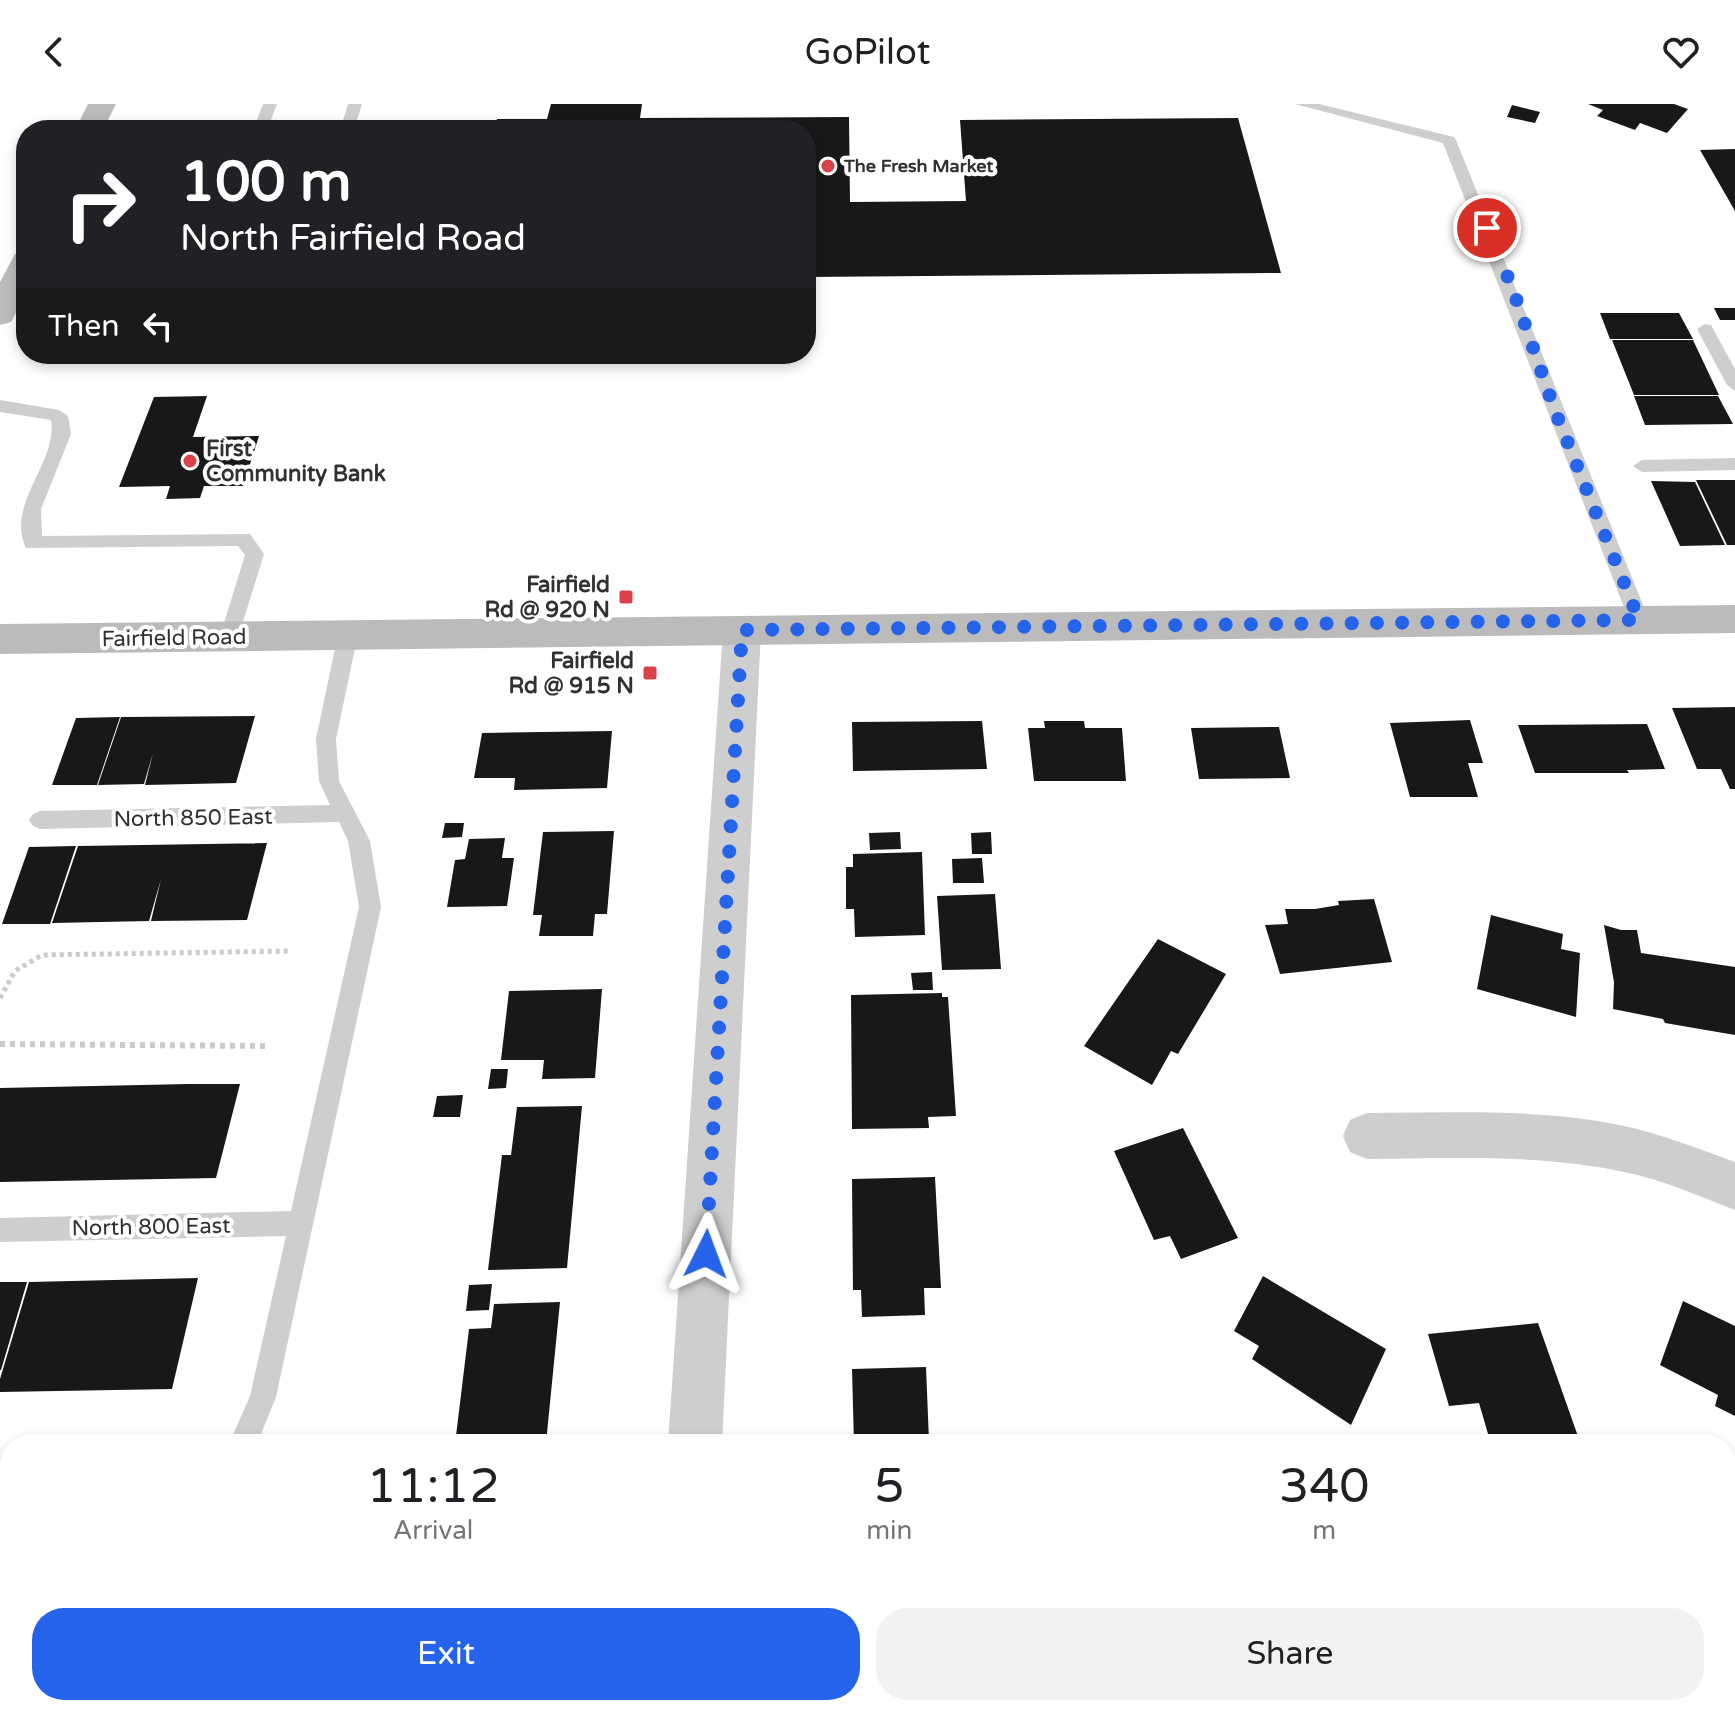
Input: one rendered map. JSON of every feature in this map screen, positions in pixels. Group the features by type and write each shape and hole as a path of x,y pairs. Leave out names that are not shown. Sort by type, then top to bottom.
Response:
{"main road":[{"path":"0,315 16,282"},
{"name":"Fairfield Road","path":"0,639 1735,619"}],"street":[{"path":"696,1434 742,630"},
{"path":"1367,1136 1532,1137 1590,1142 1654,1157 1735,1186"}],"lane":[{"path":"1302,104 1449,140 1512,287 1555,411 1639,620"},
{"path":"1705,329 1735,385"},
{"path":"0,406 59,416 62,434 32,509 33,543 243,539 255,554 230,636"},
{"path":"1642,466 1735,464"},
{"path":"247,1434 263,1397 370,907 359,841 329,781 326,739 348,634"},
{"name":"North 850 East","path":"40,820 346,813"},
{"name":"North 800 East","path":"0,1230 301,1223"}],"path":[{"path":"0,998 8,977 22,963 42,955 291,951"},
{"path":"0,1044 268,1046"}],"building":[{"path":"551,104 642,104 640,118 849,117 850,202 966,201 960,120 1238,118 1281,273 816,277 816,120 497,120 547,119"},
{"path":"1588,104 1674,104 1688,109 1667,133 1640,123 1635,130 1597,116 1603,110"},
{"path":"1512,105 1540,112 1535,123 1507,117"},
{"path":"1735,149 1735,211 1700,150"},
{"path":"1714,308 1735,308 1735,320 1720,320"},
{"path":"1600,313 1679,313 1693,339 1610,339"},
{"path":"1612,340 1693,340 1719,395 1634,395"},
{"name":"First Community Bank","path":"207,396 193,437 259,436 243,486 204,486 200,498 166,499 170,486 119,487 154,397"},
{"path":"1634,396 1718,396 1733,424 1645,425"},
{"path":"1696,480 1735,480 1735,545 1727,545"},
{"path":"1651,481 1695,482 1725,545 1680,546"},
{"path":"1735,707 1735,789 1730,789 1721,769 1697,769 1672,708"},
{"path":"255,716 236,783 145,785 153,753 144,784 98,785 121,717"},
{"path":"120,717 97,785 52,785 76,718"},
{"path":"1470,720 1483,763 1468,763 1478,797 1410,797 1390,723"},
{"path":"982,721 987,769 853,771 852,722"},
{"path":"1044,721 1084,721 1085,728 1122,728 1126,781 1034,781 1028,728 1045,728"},
{"path":"1647,724 1665,769 1627,770 1629,773 1535,773 1518,725"},
{"path":"1279,727 1290,778 1199,779 1191,728"},
{"path":"612,731 607,788 514,790 515,778 474,778 482,733"},
{"path":"445,823 464,823 462,837 442,838"},
{"path":"614,831 607,914 595,914 593,936 539,936 542,915 533,915 543,832"},
{"path":"900,832 901,849 870,850 869,833"},
{"path":"991,832 992,854 972,854 971,833"},
{"path":"505,838 502,858 514,858 507,906 447,907 455,860 465,859 469,839"},
{"path":"267,843 247,920 151,921 161,879 149,921 52,923 78,846"},
{"path":"76,846 50,924 2,924 29,847"},
{"path":"922,852 925,935 855,937 854,909 846,909 846,867 853,867 853,854"},
{"path":"982,858 984,883 953,883 952,859"},
{"path":"995,894 1001,969 942,970 937,896"},
{"path":"1374,899 1392,962 1280,974 1265,925 1288,924 1285,909 1315,909 1339,905 1338,901"},
{"path":"1491,915 1563,934 1561,949 1580,953 1576,1017 1477,989"},
{"path":"1604,925 1637,930 1641,953 1735,967 1735,1035 1665,1023 1663,1019 1613,1009 1614,982"},
{"path":"1158,939 1226,974 1178,1054 1171,1051 1152,1085 1084,1046"},
{"path":"932,972 933,990 913,990 911,973"},
{"path":"602,989 595,1078 542,1079 544,1060 501,1060 509,991"},
{"path":"942,993 942,997 948,997 956,1116 928,1117 929,1128 852,1129 851,995"},
{"path":"491,1069 508,1069 506,1088 488,1089"},
{"path":"240,1084 216,1178 0,1182 0,1088"},
{"path":"463,1095 460,1117 433,1117 437,1096"},
{"path":"582,1106 567,1268 488,1270 502,1155 511,1155 517,1107"},
{"path":"1183,1128 1238,1238 1181,1259 1170,1236 1154,1240 1114,1151"},
{"path":"935,1177 941,1288 924,1288 925,1315 862,1317 861,1290 853,1290 852,1179"},
{"path":"1263,1276 1386,1349 1351,1425 1252,1359 1259,1346 1234,1331"},
{"path":"198,1278 172,1389 0,1392 0,1379 29,1282"},
{"path":"0,1282 27,1282 1,1370 0,1370"},
{"path":"492,1284 489,1310 466,1311 469,1285"},
{"path":"1683,1301 1735,1326 1735,1416 1715,1406 1718,1395 1660,1365"},
{"path":"560,1302 547,1434 456,1434 469,1329 491,1328 494,1304"},
{"path":"1538,1323 1577,1434 1488,1434 1479,1403 1449,1406 1428,1334"},
{"path":"926,1367 929,1434 854,1434 852,1369"}],"place":[{"name":"The Fresh Market","path":"828,166"},
{"name":"First Community Bank","path":"190,461"},
{"name":"Fairfield Rd @ 920 N","path":"626,597"},
{"name":"Fairfield Rd @ 915 N","path":"650,673"}],"route":[{"path":"706,1254 742,630 1639,620 1555,411 1512,287 1487,228"}]}
